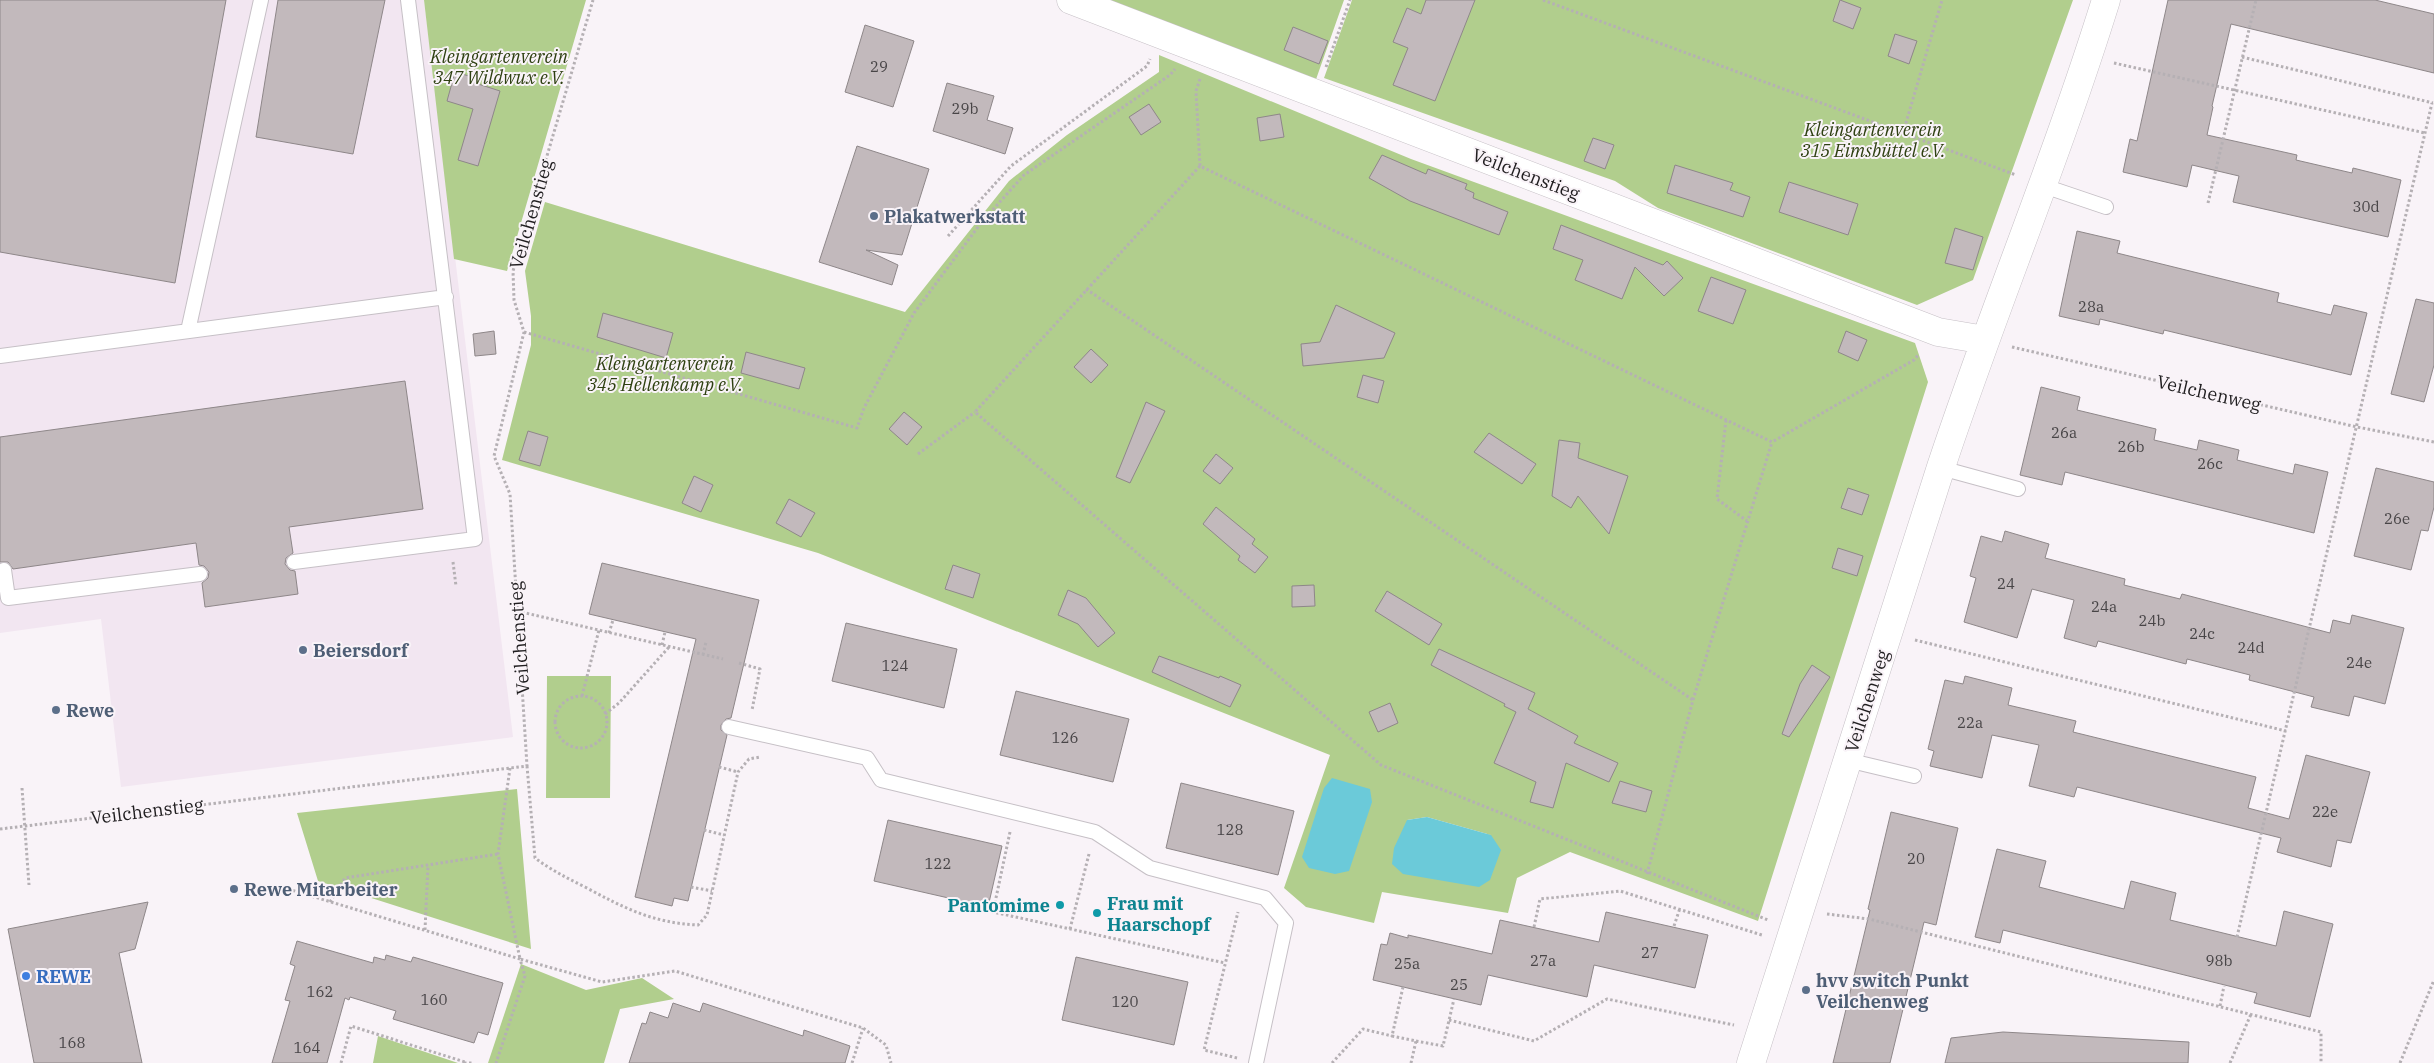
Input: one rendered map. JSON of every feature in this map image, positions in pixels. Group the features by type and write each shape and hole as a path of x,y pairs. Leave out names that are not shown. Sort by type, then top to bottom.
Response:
{"street":[{"name":"Veilchenstieg","path":"1071,0 1938,332 1985,340"},
{"name":"Veilchenweg","path":"1751,1063 1941,468 1985,340 2044,186 2106,0"}],"lane":[{"path":"188,331 261,0"},
{"path":"294,562 475,539 408,0"},
{"path":"2044,186 2106,207"},
{"path":"0,356 446,297"},
{"path":"1941,468 2018,488"},
{"path":"4,570 8,598 200,574"},
{"path":"729,727 867,758 881,780 1095,832 1150,868 1265,898 1286,923 1256,1063"},
{"path":"1847,760 1914,776"}],"path":[{"name":"Veilchenstieg","path":"0,829 527,766 510,494 494,456 524,332 514,300 513,271 593,0"},
{"path":"1316,94 1350,0"},
{"path":"1543,0 1903,132 2044,186"},
{"path":"1903,132 1942,0"},
{"path":"2208,203 2256,0"},
{"path":"524,332 857,428 864,408 914,313 981,223 1024,175 1170,75 1180,62 1185,43"},
{"path":"918,454 975,412 1200,166 1196,91 1185,43"},
{"path":"948,236 1012,166 1147,66 1185,43"},
{"path":"2236,937 2433,103 2242,57"},
{"path":"2088,58 2235,89 2425,133"},
{"path":"1200,166 1772,442"},
{"path":"1086,289 1693,700"},
{"path":"1647,874 1693,700 1772,442 1914,360 1938,332"},
{"name":"Veilchenweg","path":"1985,340 2358,427 2434,442"},
{"path":"975,412 1381,765 1647,874 1796,920 1869,918 2321,1032 2321,1063"},
{"path":"1726,420 1717,499 1747,521"},
{"path":"517,611 723,659"},
{"path":"610,633 613,620"},
{"path":"582,696 599,630"},
{"path":"662,645 665,632"},
{"path":"1889,634 2286,731"},
{"path":"703,654 706,642"},
{"path":"605,714 619,703 668,647"},
{"path":"739,663 760,668 752,711 760,713"},
{"path":"582,696 592,698 600,705 605,714 607,724 604,734 598,742 589,747 579,748 569,745 561,739 556,731 554,720 557,710 563,702 572,697 582,696"},
{"path":"527,766 535,858 556,874 619,906 645,916 675,924 698,924 707,916 738,772 749,759 764,756"},
{"path":"719,767 738,772"},
{"path":"496,1063 525,976 498,854 510,768"},
{"path":"22,788 29,885"},
{"path":"1015,812 993,912 1225,963"},
{"path":"704,830 724,835"},
{"path":"1070,929 1095,832"},
{"path":"330,902 345,878 498,854"},
{"path":"424,930 428,865"},
{"path":"691,886 712,891"},
{"path":"288,889 602,982 675,971 863,1028 886,1045 890,1063"},
{"path":"1534,928 1540,899 1620,891 1680,908 1762,935"},
{"path":"1243,892 1204,1050 1256,1063"},
{"path":"1674,926 1680,908"},
{"path":"2400,1063 2434,980"},
{"path":"2224,986 2219,1006 2252,1014"},
{"path":"1392,1036 1403,987"},
{"path":"1332,1063 1363,1029 1443,1046 1454,999"},
{"path":"1449,1020 1534,1041 1608,999 1761,1031"},
{"path":"2230,1063 2252,1014"},
{"path":"341,1063 351,1026 472,1063"},
{"path":"852,1063 863,1028"},
{"path":"1411,1063 1416,1041"}],"shaded area":[{"path":"0,0 424,0 513,737 121,787 101,619 0,633"}],"green space":[{"name":"Kleingartenverein 347 Wildwux e.V.","path":"424,0 586,0 507,271 454,259"},
{"path":"1106,0 1344,0 1314,85"},
{"name":"Kleingartenverein 315 Eimsbüttel e.V.","path":"1352,0 2073,0 1973,280 1917,305 1658,208 1615,181 1324,78"},
{"name":"Kleingartenverein 345 Hellenkamp e.V.","path":"1159,55 1411,159 1915,343 1928,382 1758,921 1570,852 1517,878 1508,913 1382,892 1374,923 1306,907 1284,888 1330,755 818,553 502,460 531,345 531,316 525,271 545,202 905,312 1009,181 1067,135 1159,72","holes":["1427,817 1491,835 1407,820"]},
{"path":"547,676 611,676 610,798 546,798"},
{"path":"517,789 531,949 318,881 297,813"},
{"path":"521,964 586,990 642,978 674,999 620,1009 604,1063 488,1063"},
{"path":"378,1036 458,1063 373,1063"}],"water":[{"path":"1332,778 1370,789 1372,802 1349,871 1335,874 1309,868 1302,857 1324,788"},
{"path":"1427,817 1491,835 1501,850 1490,880 1479,887 1403,874 1392,864 1394,848 1407,820"}],"building":[{"path":"0,0 226,0 175,283 0,252"},
{"path":"278,0 385,0 353,154 256,137"},
{"path":"1426,0 1475,0 1435,101 1393,85 1408,48 1393,42 1407,8 1421,14"},
{"path":"1840,0 1861,8 1853,29 1833,21"},
{"path":"2168,0 2375,0 2434,14 2434,73 2231,24 2212,106 2207,135 2297,155 2296,160 2352,173 2353,168 2401,180 2388,237 2233,202 2239,176 2192,165 2187,187 2123,172 2130,139 2137,141"},
{"path":"865,25 914,41 893,107 845,92"},
{"path":"1293,27 1328,41 1319,64 1284,50"},
{"path":"1895,34 1917,41 1909,64 1888,56"},
{"path":"455,72 476,78 475,83 500,91 478,166 458,160 473,109 447,101"},
{"path":"947,83 994,96 987,120 1013,128 1005,154 933,131"},
{"path":"1149,104 1161,122 1141,135 1129,117"},
{"path":"1280,114 1284,137 1260,141 1257,118"},
{"path":"1593,138 1614,145 1605,169 1584,161"},
{"name":"Plakatwerkstatt","path":"857,146 929,169 902,255 866,250 898,265 892,285 819,262"},
{"path":"1382,155 1426,174 1428,169 1467,184 1465,189 1474,193 1473,198 1508,212 1499,235 1410,201 1369,178"},
{"path":"1675,165 1733,183 1730,190 1750,197 1743,217 1667,193"},
{"path":"1789,182 1858,204 1848,235 1779,212"},
{"path":"1561,225 1663,265 1667,261 1683,278 1664,296 1635,267 1622,299 1575,280 1583,260 1553,249"},
{"path":"1955,228 1983,237 1973,270 1945,263"},
{"path":"2077,231 2120,241 2117,253 2279,293 2277,302 2331,315 2334,305 2367,313 2351,375 2164,330 2163,334 2100,319 2099,325 2059,316"},
{"path":"1711,277 1746,290 1733,324 1698,311"},
{"path":"2416,299 2434,303 2434,365 2424,402 2391,394"},
{"path":"1336,305 1395,333 1384,358 1303,366 1301,344 1320,342"},
{"path":"603,313 673,333 666,358 597,337"},
{"path":"494,331 496,354 475,356 473,334"},
{"path":"1846,331 1867,340 1858,361 1838,352"},
{"path":"1091,349 1108,365 1091,383 1074,367"},
{"path":"746,352 805,368 799,389 741,373"},
{"path":"1363,375 1384,381 1378,403 1357,397"},
{"path":"405,381 423,509 289,527 293,553 286,558 285,564 290,570 295,571 298,594 205,607 202,583 208,578 209,572 204,566 199,565 196,543 13,569 8,562 0,562 0,437"},
{"path":"2041,387 2080,397 2077,410 2156,429 2154,440 2197,450 2199,440 2239,450 2237,460 2293,474 2295,464 2328,472 2314,533 2065,472 2062,485 2020,475"},
{"path":"1146,402 1165,411 1130,483 1116,477"},
{"path":"904,412 922,427 907,445 889,429"},
{"path":"528,431 548,437 540,466 519,460"},
{"path":"1489,433 1536,464 1522,484 1474,452"},
{"path":"1559,440 1580,443 1578,458 1628,476 1609,534 1578,496 1571,508 1552,496"},
{"path":"1216,454 1233,468 1220,484 1203,471"},
{"path":"2376,468 2434,482 2434,507 2428,531 2421,530 2411,570 2354,556"},
{"path":"694,476 713,485 701,512 682,503"},
{"path":"1848,488 1869,495 1862,515 1841,508"},
{"path":"789,499 815,513 801,537 776,523"},
{"path":"1216,507 1255,539 1252,544 1268,557 1255,573 1238,560 1240,556 1203,524"},
{"path":"2005,531 2049,544 2045,558 2125,579 2124,585 2180,599 2182,594 2330,633 2333,620 2350,624 2352,615 2404,628 2385,704 2354,696 2349,716 2311,707 2314,697 2249,680 2250,675 2187,659 2186,664 2098,641 2096,647 2064,638 2074,600 2032,589 2017,638 1964,622 1976,578 1970,576 1981,536 2002,542"},
{"path":"1838,548 1863,556 1857,576 1832,568"},
{"path":"602,563 759,600 731,718 726,719 721,725 721,730 727,735 688,901 674,898 672,906 635,897 696,639 589,614"},
{"path":"953,565 980,574 973,598 945,589"},
{"path":"1314,585 1315,606 1292,607 1292,586"},
{"path":"1068,590 1086,598 1115,633 1098,647 1078,624 1058,615"},
{"path":"1387,591 1442,624 1429,645 1375,611"},
{"path":"846,623 957,649 944,708 832,681"},
{"path":"1439,649 1535,693 1528,709 1578,736 1574,743 1618,763 1609,782 1566,763 1553,808 1530,802 1536,782 1494,763 1516,712 1504,706 1505,704 1431,665"},
{"path":"1159,656 1241,685 1230,707 1152,672"},
{"path":"1812,665 1830,677 1789,737 1782,734 1800,684"},
{"path":"1965,676 2012,688 2008,705 2076,721 2073,732 2256,777 2248,808 2289,819 2306,755 2370,772 2351,843 2337,840 2331,867 2277,852 2281,838 2077,787 2074,797 2029,786 2039,745 1992,735 1982,778 1930,766 1934,751 1928,749 1945,680 1963,684"},
{"path":"1016,691 1129,719 1113,782 1000,755"},
{"path":"1390,703 1398,723 1378,732 1369,712"},
{"path":"1620,781 1652,791 1646,812 1612,803"},
{"path":"1181,783 1294,811 1278,875 1166,848"},
{"path":"1891,812 1958,828 1936,925 1924,922 1890,1063 1833,1063 1870,910 1868,909"},
{"path":"888,820 1002,846 988,907 874,881"},
{"path":"1997,849 2046,861 2039,887 2124,909 2131,881 2176,893 2170,920 2276,946 2284,911 2333,924 2310,1017 2254,1003 2257,993 2003,930 2000,943 1975,937"},
{"path":"148,902 135,949 119,953 142,1063 34,1063 8,929"},
{"path":"1606,912 1708,935 1695,988 1594,965 1587,997 1488,975 1481,1005 1373,980 1381,944 1387,945 1390,933 1408,938 1408,935 1492,954 1500,920 1599,942"},
{"path":"297,941 373,963 374,957 385,960 386,955 411,962 413,957 503,983 488,1035 478,1032 474,1043 393,1019 396,1011 350,997 349,1000 345,998 327,1063 272,1063 290,1001 285,1000 295,966 290,964"},
{"path":"1076,957 1188,982 1174,1045 1062,1020"},
{"path":"673,1003 700,1012 703,1003 803,1036 804,1030 850,1046 845,1063 629,1063 642,1023 646,1024 650,1012 668,1018"},
{"path":"2003,1032 2189,1042 2188,1063 1945,1063 1951,1038"}],"place":[{"name":"Plakatwerkstatt","path":"874,216"},
{"name":"Beiersdorf","path":"303,650"},
{"name":"Rewe","path":"56,710"},
{"name":"Rewe Mitarbeiter","path":"234,889"},
{"name":"Pantomime","path":"1060,905"},
{"name":"Frau mit Haarschopf","path":"1097,913"},
{"name":"REWE","path":"26,976"},
{"name":"hvv switch Punkt Veilchenweg","path":"1806,990"}]}
